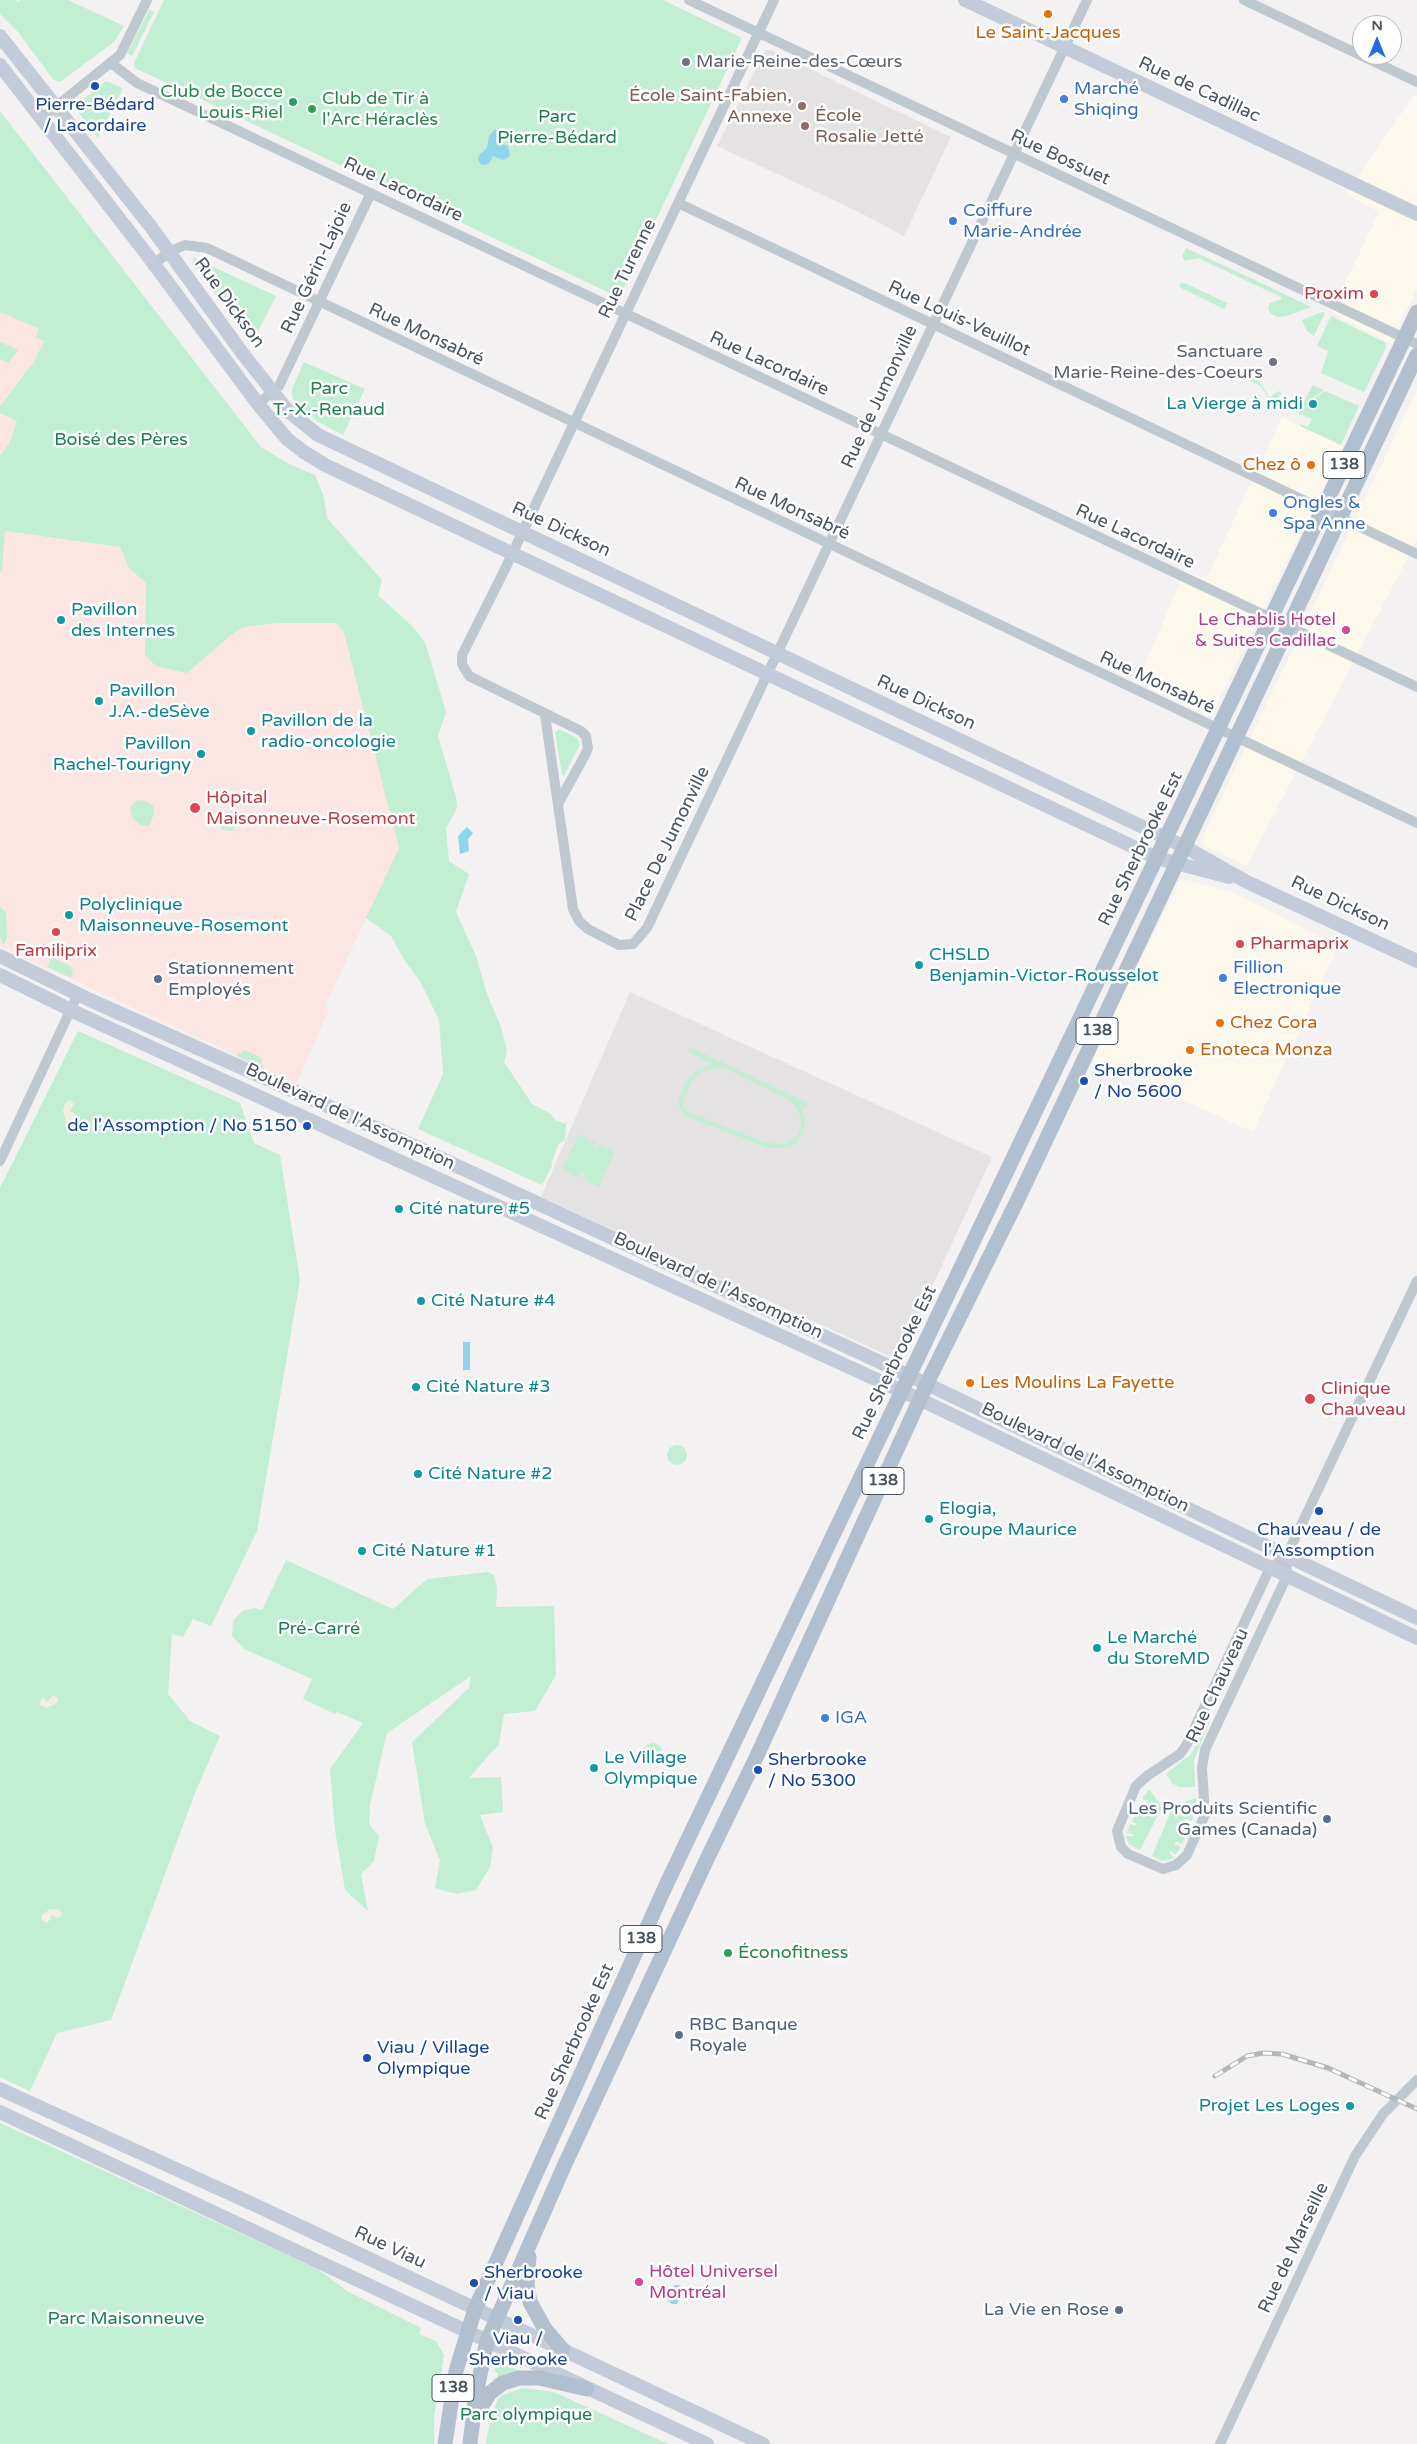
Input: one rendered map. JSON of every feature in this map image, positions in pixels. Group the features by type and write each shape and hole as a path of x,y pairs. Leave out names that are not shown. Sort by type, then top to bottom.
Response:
{"main road":[{"name":"Rue de Cadillac","path":"965,0 1417,214"},
{"name":"Rue Dickson","path":"0,36 57,106 288,411 318,435 1185,847 1247,882 1417,961"},
{"name":"Rue Dickson","path":"0,65 154,264 258,404 288,439 325,465 1157,858 1247,882"},
{"name":"Rue Sherbrooke Est","path":"445,2444 456,2371 466,2332 600,2030 683,1848 1167,839 1323,509 1411,341 1417,312"},
{"name":"138","path":"470,2444 471,2425 487,2342 496,2318 622,2040 755,1760 928,1385 1417,355"},
{"name":"Boulevard de l'Assomption","path":"0,956 78,994 340,1112 910,1376 1417,1618"},
{"name":"Boulevard de l'Assomption","path":"0,975 921,1400 1417,1638"},
{"path":"983,1430 990,1414"},
{"path":"600,2030 622,2040"},
{"name":"Rue Viau","path":"0,2089 256,2204 763,2444"},
{"path":"0,2112 707,2444"},
{"path":"530,2245 528,2285 530,2302 545,2329 563,2350"},
{"path":"471,2425 490,2393 510,2380 527,2377 539,2378 587,2389"}],"street":[{"path":"42,118 111,63 122,51 147,0"},
{"name":"Rue Bossuet","path":"688,0 1411,341"},
{"name":"Rue Turenne","path":"512,553 624,313 774,0"},
{"name":"Rue de Jumonville","path":"767,673 1087,0"},
{"path":"1244,0 1417,82"},
{"name":"Rue Lacordaire","path":"111,63 137,83 1417,687"},
{"name":"Rue Gérin-Lajoie","path":"258,404 279,386 371,193"},
{"name":"Rue Louis-Veuillot","path":"678,203 1417,554"},
{"name":"Rue Monsabré","path":"154,264 169,252 185,245 202,246 1417,823"},
{"path":"512,553 462,655 462,664 469,676 545,715 581,731 588,741 585,755 558,804"},
{"name":"Place De Jumonville","path":"545,715 573,909 579,921 603,938 619,945 633,944 647,928 767,673"},
{"path":"0,1161 78,994"},
{"path":"0,1133 11,1138"},
{"name":"Rue Chauveau","path":"1270,1568 1187,1744 1180,1754 1146,1776 1136,1786 1117,1831 1121,1847 1128,1854 1163,1869 1176,1865 1187,1855 1205,1814 1202,1768 1205,1750 1287,1576 1286,1557 1417,1281"},
{"path":"1270,1568 1286,1557"},
{"name":"Rue de Marseille","path":"1220,2444 1355,2156 1383,2114 1417,2080"}],"shaded area":[{"name":"École Rosalie Jetté","path":"765,50 770,50 951,137 904,236 857,211 717,146"},
{"path":"1414,95 1417,96 1417,288 1391,344 1331,312 1379,212 1346,194"},
{"path":"0,312 40,330 44,341 33,363 0,405"},
{"path":"1417,390 1417,540 1247,866 1205,846 1202,841 1203,836"},
{"path":"0,413 17,421 9,444 0,456"},
{"path":"1282,417 1343,446 1211,717 1137,683 1185,571 1206,579"},
{"name":"Hôpital Maisonneuve-Rosemont","path":"4,531 120,547 129,568 146,583 145,655 232,634 244,627 278,623 337,623 344,633 381,769 399,848 325,1006 329,1009 297,1083 0,946 0,572 2,571"},
{"path":"1181,879 1232,892 1338,946 1253,1132 1091,1058"},
{"path":"630,992 992,1157 898,1360 541,1197"}],"green space":[{"path":"0,0 16,0 18,2 21,0 68,0 124,26 114,42 60,82 53,79 18,32 0,14"},
{"name":"Parc Pierre-Bédard","path":"164,0 663,0 740,37 741,40 621,294 616,296 135,68 134,63"},
{"path":"149,10 154,12 132,56 127,53"},
{"path":"106,81 123,88 98,138 78,112 76,105"},
{"name":"Boisé des Pères","path":"0,111 261,447 289,464 315,475 324,497 327,518 382,580 378,595 413,627 425,642 446,712 438,736 456,797 457,808 446,828 449,861 469,874 456,912 476,956 487,994 501,1027 507,1051 504,1062 532,1104 551,1114 555,1120 566,1124 565,1140 558,1145 551,1164 552,1166 542,1185 418,1129 443,1074 439,1020 420,981 405,961 391,936 366,918 399,848 344,633 337,623 278,623 244,627 232,634 187,673 156,666 145,655 146,583 129,568 120,547 5,531 2,571 0,572 0,456 9,444 17,421 0,413 0,406 33,363 44,341 36,337 39,329 0,312"},
{"path":"1186,248 1311,307 1287,316 1277,317 1270,313 1268,308 1270,303 1282,299 1281,297 1198,258 1185,261 1182,256"},
{"path":"194,258 276,296 252,343 192,263"},
{"path":"1181,283 1185,283 1227,303 1224,309 1179,287"},
{"path":"1322,312 1325,313 1314,336 1307,331 1302,320"},
{"path":"1331,316 1386,343 1386,348 1364,392 1321,373 1328,351 1317,346"},
{"path":"0,342 18,350 8,363 0,359"},
{"name":"Parc T.-X.-Renaud","path":"304,362 365,389 343,435 318,422 292,398 292,389"},
{"path":"1249,372 1256,376 1269,397 1279,391 1282,394 1273,401 1268,398 1261,386 1246,379"},
{"path":"1313,385 1324,390 1308,402 1311,409 1316,409 1315,406 1319,404 1315,398 1325,391 1359,406 1341,445 1300,426 1301,424 1308,427 1312,419 1298,413"},
{"path":"559,729 577,738 580,744 564,776 562,774 555,732"},
{"path":"137,800 146,801 153,806 154,814 149,826 141,826 132,817 130,807"},
{"path":"237,811 245,813 232,831 222,829 218,823 220,816 226,812"},
{"path":"0,907 6,913 7,939 3,945 0,936"},
{"path":"52,957 70,966 73,973 71,978 47,967"},
{"path":"78,1031 240,1103 254,1143 280,1155 300,1280 257,1531 211,1626 193,1619 183,1637 172,1634 168,1694 190,1721 220,1736 195,1793 111,2020 57,2033 30,2091 0,2077 0,1188"},
{"path":"690,1047 808,1103 806,1108 800,1105 805,1117 805,1127 797,1143 786,1148 768,1148 685,1116 678,1104 684,1085 695,1071 713,1064 688,1052","holes":["719,1068 726,1069 789,1100 796,1107 801,1119 801,1128 797,1136 784,1144 767,1143 684,1109 683,1103 691,1082 703,1071"]},
{"path":"244,1050 260,1057 264,1069 236,1056"},
{"path":"579,1134 595,1142 592,1148 596,1150 599,1144 615,1152 599,1187 582,1179 585,1172 581,1171 578,1177 562,1169"},
{"path":"677,1445 684,1448 687,1455 684,1462 677,1465 670,1462 667,1455 670,1448"},
{"name":"Pré-Carré","path":"286,1560 393,1609 427,1579 488,1572 494,1575 497,1588 496,1607 554,1606 556,1675 535,1711 504,1714 499,1744 469,1778 501,1777 503,1812 480,1815 493,1848 490,1867 476,1890 457,1894 435,1888 440,1860 425,1824 412,1742 469,1688 471,1676 387,1733 370,1805 369,1824 379,1836 374,1861 361,1874 368,1911 345,1890 335,1830 330,1769 363,1723 337,1712 335,1714 303,1699 312,1679 244,1649 232,1636 233,1621 242,1611 255,1608 262,1610"},
{"path":"1208,1720 1210,1721 1194,1760 1195,1787 1179,1787 1172,1783 1166,1774 1191,1754"},
{"path":"653,1743 659,1746 662,1752 659,1758 653,1761 647,1758 644,1752 647,1746"},
{"path":"1149,1789 1162,1807 1140,1850 1129,1844 1126,1836 1133,1836 1133,1834 1127,1833 1130,1824 1136,1826 1137,1824 1132,1821 1136,1813 1141,1815 1142,1812 1137,1810 1141,1802 1147,1804 1148,1801 1142,1799"},
{"path":"1196,1798 1196,1809 1178,1810 1178,1804"},
{"path":"1195,1810 1192,1821 1186,1819 1185,1822 1191,1824 1187,1832 1181,1830 1180,1833 1186,1836 1182,1844 1176,1841 1174,1844 1181,1847 1180,1849 1175,1855 1171,1851 1169,1852 1174,1858 1162,1861 1152,1856 1171,1811"},
{"name":"Parc Maisonneuve","path":"0,2123 318,2269 347,2291 421,2328 419,2334 436,2341 444,2355 434,2416 434,2444 0,2444"},
{"path":"497,2361 524,2373 493,2383 493,2378 497,2379 498,2373 494,2371"},
{"name":"Parc olympique","path":"523,2388 554,2392 668,2444 486,2444 490,2420 498,2399 502,2395"}],"sand":[{"path":"70,1100 74,1104 70,1111 75,1114 76,1118 75,1123 70,1124 66,1122 63,1111 65,1103"},
{"path":"53,1695 58,1699 56,1704 47,1708 40,1705 41,1699 44,1698 47,1702"},
{"path":"50,1909 58,1909 63,1914 58,1918 51,1915 46,1923 42,1920 42,1915"}],"water":[{"path":"495,129 505,137 498,143 508,146 510,156 503,160 493,156 489,164 482,165 478,160 479,155 487,148 489,136"},
{"path":"467,827 473,833 468,839 469,851 460,854 458,836"},
{"path":"463,1342 470,1342 470,1370 463,1370"},
{"path":"674,2285 679,2285 683,2289 677,2304 672,2304 667,2300"}],"railway":[{"path":"1215,2076 1247,2056 1263,2053 1282,2054 1328,2068 1417,2109"}],"place":[{"name":"Le Saint-Jacques","path":"1048,14"},
{"name":"Marie-Reine-des-Cœurs","path":"686,62"},
{"name":"Pierre-Bédard / Lacordaire","path":"95,86"},
{"name":"Marché Shiqing","path":"1064,99"},
{"name":"Club de Bocce Louis-Riel","path":"293,102"},
{"name":"École Saint-Fabien, Annexe","path":"802,106"},
{"name":"Club de Tir à l'Arc Héraclès","path":"312,109"},
{"name":"École Rosalie Jetté","path":"805,126"},
{"name":"Coiffure Marie-Andrée","path":"953,221"},
{"name":"Proxim","path":"1374,294"},
{"name":"Sanctuare Marie-Reine-des-Coeurs","path":"1273,362"},
{"name":"La Vierge à midi","path":"1313,404"},
{"name":"Chez ô","path":"1311,465"},
{"name":"Ongles & Spa Anne","path":"1273,513"},
{"name":"Pavillon des Internes","path":"61,620"},
{"name":"Le Chablis Hotel & Suites Cadillac","path":"1346,630"},
{"name":"Pavillon J.A.-deSève","path":"99,701"},
{"name":"Pavillon de la radio-oncologie","path":"251,731"},
{"name":"Pavillon Rachel-Tourigny","path":"201,754"},
{"name":"Hôpital Maisonneuve-Rosemont","path":"195,808"},
{"name":"Polyclinique Maisonneuve-Rosemont","path":"69,915"},
{"name":"Familiprix","path":"56,932"},
{"name":"Pharmaprix","path":"1240,944"},
{"name":"CHSLD Benjamin-Victor-Rousselot","path":"919,965"},
{"name":"Fillion Electronique","path":"1223,978"},
{"name":"Stationnement Employés","path":"158,979"},
{"name":"Chez Cora","path":"1220,1023"},
{"name":"Enoteca Monza","path":"1190,1050"},
{"name":"Sherbrooke / No 5600","path":"1084,1081"},
{"name":"de l'Assomption / No 5150","path":"307,1126"},
{"name":"Cité nature #5","path":"399,1209"},
{"name":"Cité Nature #4","path":"421,1301"},
{"name":"Les Moulins La Fayette","path":"970,1383"},
{"name":"Cité Nature #3","path":"416,1387"},
{"name":"Clinique Chauveau","path":"1310,1399"},
{"name":"Cité Nature #2","path":"418,1474"},
{"name":"Chauveau / de l'Assomption","path":"1319,1511"},
{"name":"Elogia, Groupe Maurice","path":"929,1519"},
{"name":"Cité Nature #1","path":"362,1551"},
{"name":"Le Marché du StoreMD","path":"1097,1648"},
{"name":"IGA","path":"825,1718"},
{"name":"Le Village Olympique","path":"594,1768"},
{"name":"Sherbrooke / No 5300","path":"758,1770"},
{"name":"Les Produits Scientific Games (Canada)","path":"1327,1819"},
{"name":"Éconofitness","path":"728,1953"},
{"name":"RBC Banque Royale","path":"679,2035"},
{"name":"Viau / Village Olympique","path":"367,2058"},
{"name":"Projet Les Loges","path":"1350,2106"},
{"name":"Hôtel Universel Montréal","path":"639,2282"},
{"name":"Sherbrooke / Viau","path":"474,2283"},
{"name":"La Vie en Rose","path":"1119,2310"},
{"name":"Viau / Sherbrooke","path":"518,2320"}]}
